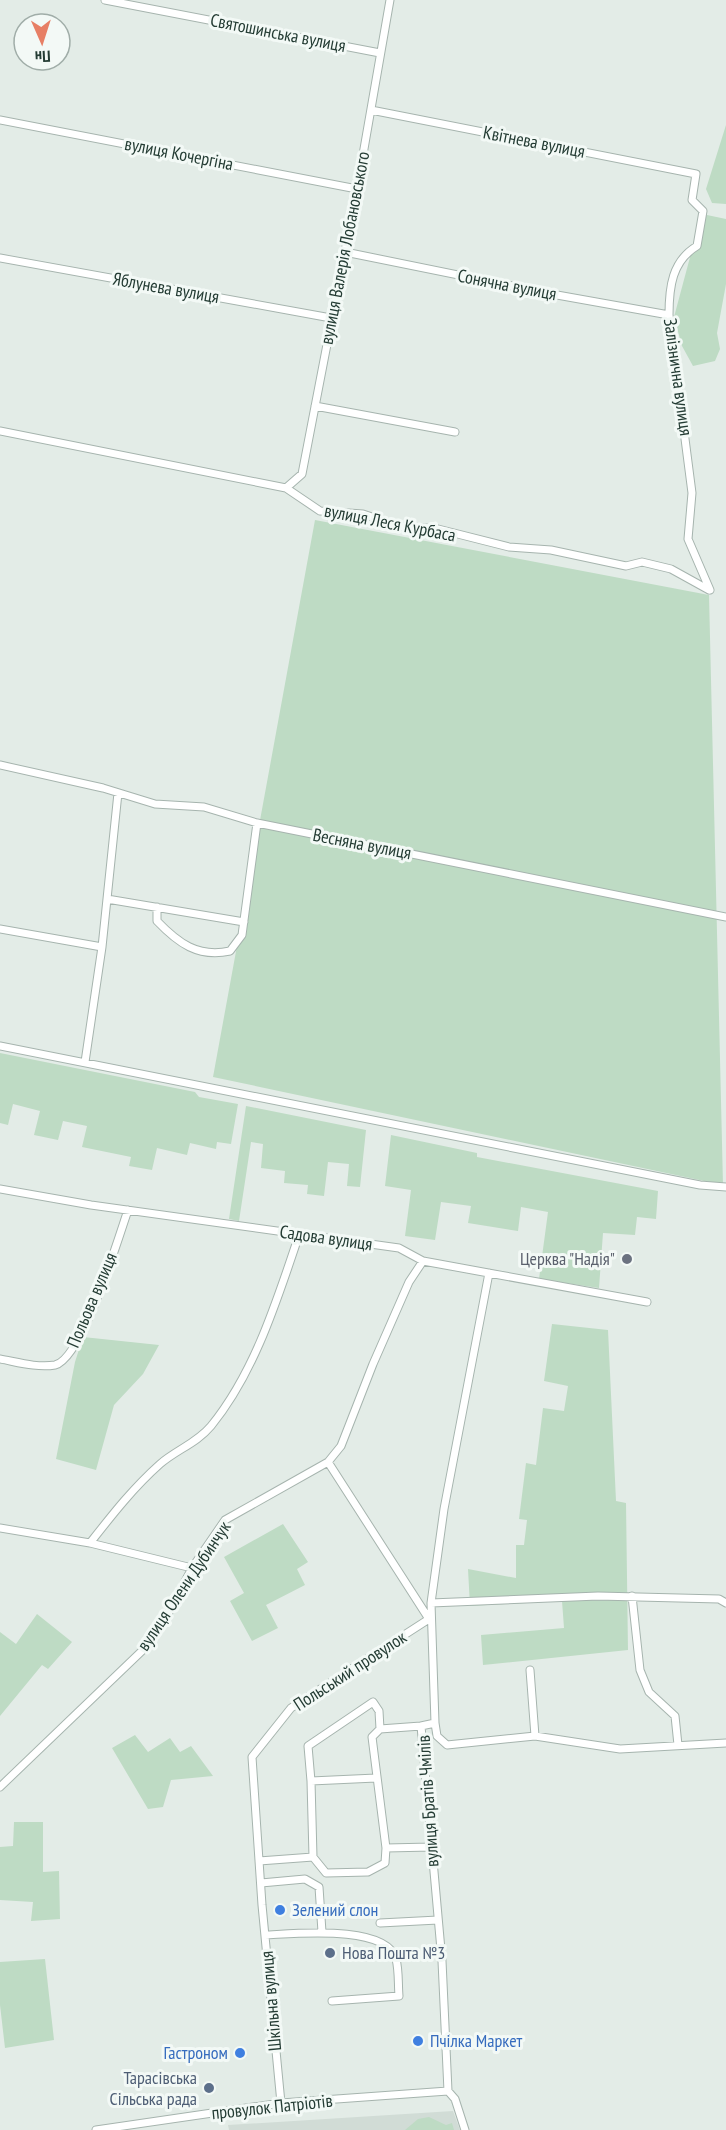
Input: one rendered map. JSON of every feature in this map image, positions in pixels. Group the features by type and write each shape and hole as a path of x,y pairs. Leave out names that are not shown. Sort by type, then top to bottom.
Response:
{"street":[{"name":"Святошинська вулиця","path":"105,0 380,53"},
{"name":"вулиця Валерія Лобановського","path":"286,488 302,474 357,189 390,0"},
{"name":"Квітнева вулиця","path":"371,110 696,174"},
{"name":"вулиця Кочергіна","path":"0,120 357,189"},
{"name":"Залізнична вулиця","path":"696,174 692,200 703,211 697,246 685,253 676,267 669,293 669,315 692,493 688,539 710,590"},
{"name":"Сонячна вулиця","path":"345,252 669,315"},
{"name":"Яблунева вулиця","path":"0,258 331,318"},
{"path":"315,405 455,432"},
{"name":"вулиця Леся Курбаса","path":"0,430 286,488 320,511 363,514 399,526 438,529 509,547 551,550 626,566 642,562 671,569 710,590"},
{"name":"Весняна вулиця","path":"0,765 155,804 204,807 257,823 726,917"},
{"path":"85,1062 102,946 118,793"},
{"path":"157,907 157,921 176,942 212,955 230,951 242,935 257,823"},
{"path":"107,899 244,922"},
{"path":"0,929 102,946"},
{"path":"0,1046 700,1185 726,1187"},
{"name":"Садова вулиця","path":"0,1189 128,1210 399,1248 423,1261 647,1302"},
{"name":"Польова вулиця","path":"0,1359 34,1365 56,1365 68,1357 84,1329 128,1210"},
{"path":"90,1544 122,1502 162,1462 194,1442 211,1427 256,1351 299,1235"},
{"name":"вулиця Олени Дубинчук","path":"0,1786 146,1647 168,1614 192,1568 225,1520 328,1462 341,1446 377,1354 410,1282 423,1261"},
{"name":"вулиця Братів Чмілів","path":"448,2091 442,1962 421,1726 435,1723 429,1619 444,1509 489,1274"},
{"path":"328,1462 429,1619"},
{"path":"0,1528 90,1544 192,1568"},
{"path":"431,1603 632,1596 719,1599 726,1603"},
{"path":"632,1596 640,1670 650,1692 675,1716 678,1745"},
{"name":"Польський провулок","path":"262,1899 252,1757 291,1708 429,1619"},
{"path":"530,1670 535,1736"},
{"path":"380,1730 379,1711 373,1702 308,1746 314,1857 326,1873 369,1872 385,1863 386,1848 372,1737 380,1730 421,1726"},
{"path":"435,1723 437,1736 447,1745 535,1736 620,1749 726,1743"},
{"path":"311,1781 376,1778"},
{"path":"386,1848 431,1847"},
{"path":"259,1861 314,1857"},
{"path":"261,1883 305,1879 319,1887 322,1932"},
{"name":"Шкільна вулиця","path":"262,1899 281,2103"},
{"path":"380,1923 438,1920"},
{"path":"265,1935 322,1932 358,1935 389,1948 396,1958 399,1996 332,2001"},
{"path":"448,2091 455,2099 465,2130"},
{"name":"провулок Патріотів","path":"96,2130 281,2103 448,2091"}],"shaded area":[{"path":"453,2111 460,2130 229,2130 228,2125"}],"green space":[{"path":"726,125 726,204 712,203 706,189"},
{"path":"707,215 726,219 726,284 717,333 720,349 715,361 693,366 682,346 674,317 700,220"},
{"path":"315,520 709,595 723,1185 213,1077"},
{"path":"0,1053 195,1092 199,1097 238,1104 231,1144 217,1142 216,1149 190,1143 187,1155 157,1148 152,1170 129,1166 131,1157 82,1147 87,1126 63,1121 58,1140 34,1135 40,1111 13,1104 8,1125 0,1123"},
{"path":"246,1106 366,1130 360,1187 347,1186 349,1164 328,1162 324,1196 307,1194 308,1185 284,1183 285,1171 261,1168 263,1144 251,1142 239,1221 229,1219"},
{"path":"391,1135 477,1153 477,1157 658,1191 656,1219 637,1217 635,1235 603,1233 599,1288 539,1279 548,1212 521,1207 518,1231 468,1223 471,1206 441,1202 435,1240 405,1236 411,1190 385,1186"},
{"path":"552,1324 608,1330 616,1501 626,1503 628,1650 483,1665 481,1635 564,1628 562,1601 470,1606 468,1569 516,1578 516,1545 524,1545 527,1520 519,1519 526,1463 536,1465 543,1408 564,1411 568,1386 544,1381"},
{"path":"83,1337 159,1345 143,1374 114,1405 96,1470 56,1459 75,1362"},
{"path":"283,1524 308,1562 297,1569 305,1585 266,1605 278,1628 252,1641 230,1601 244,1593 224,1557"},
{"path":"37,1614 72,1642 48,1669 42,1665 0,1716 0,1632 16,1644"},
{"path":"135,1735 148,1752 170,1738 180,1752 191,1746 213,1776 171,1780 163,1807 148,1809 112,1748"},
{"path":"14,1822 43,1822 43,1872 59,1871 60,1919 31,1921 33,1902 0,1900 0,1847 13,1846"},
{"path":"45,1959 54,2040 5,2048 0,2005 0,1962"},
{"path":"429,2117 446,2125 452,2123 454,2130 405,2130 418,2119"}],"place":[{"name":"Церква \"Надія\"","path":"627,1259"},
{"name":"Зелений слон","path":"280,1910"},
{"name":"Нова Пошта №3","path":"330,1953"},
{"name":"Пчілка Маркет","path":"418,2041"},
{"name":"Гастроном","path":"240,2053"},
{"name":"Тарасівська Сільська рада","path":"209,2088"}]}
